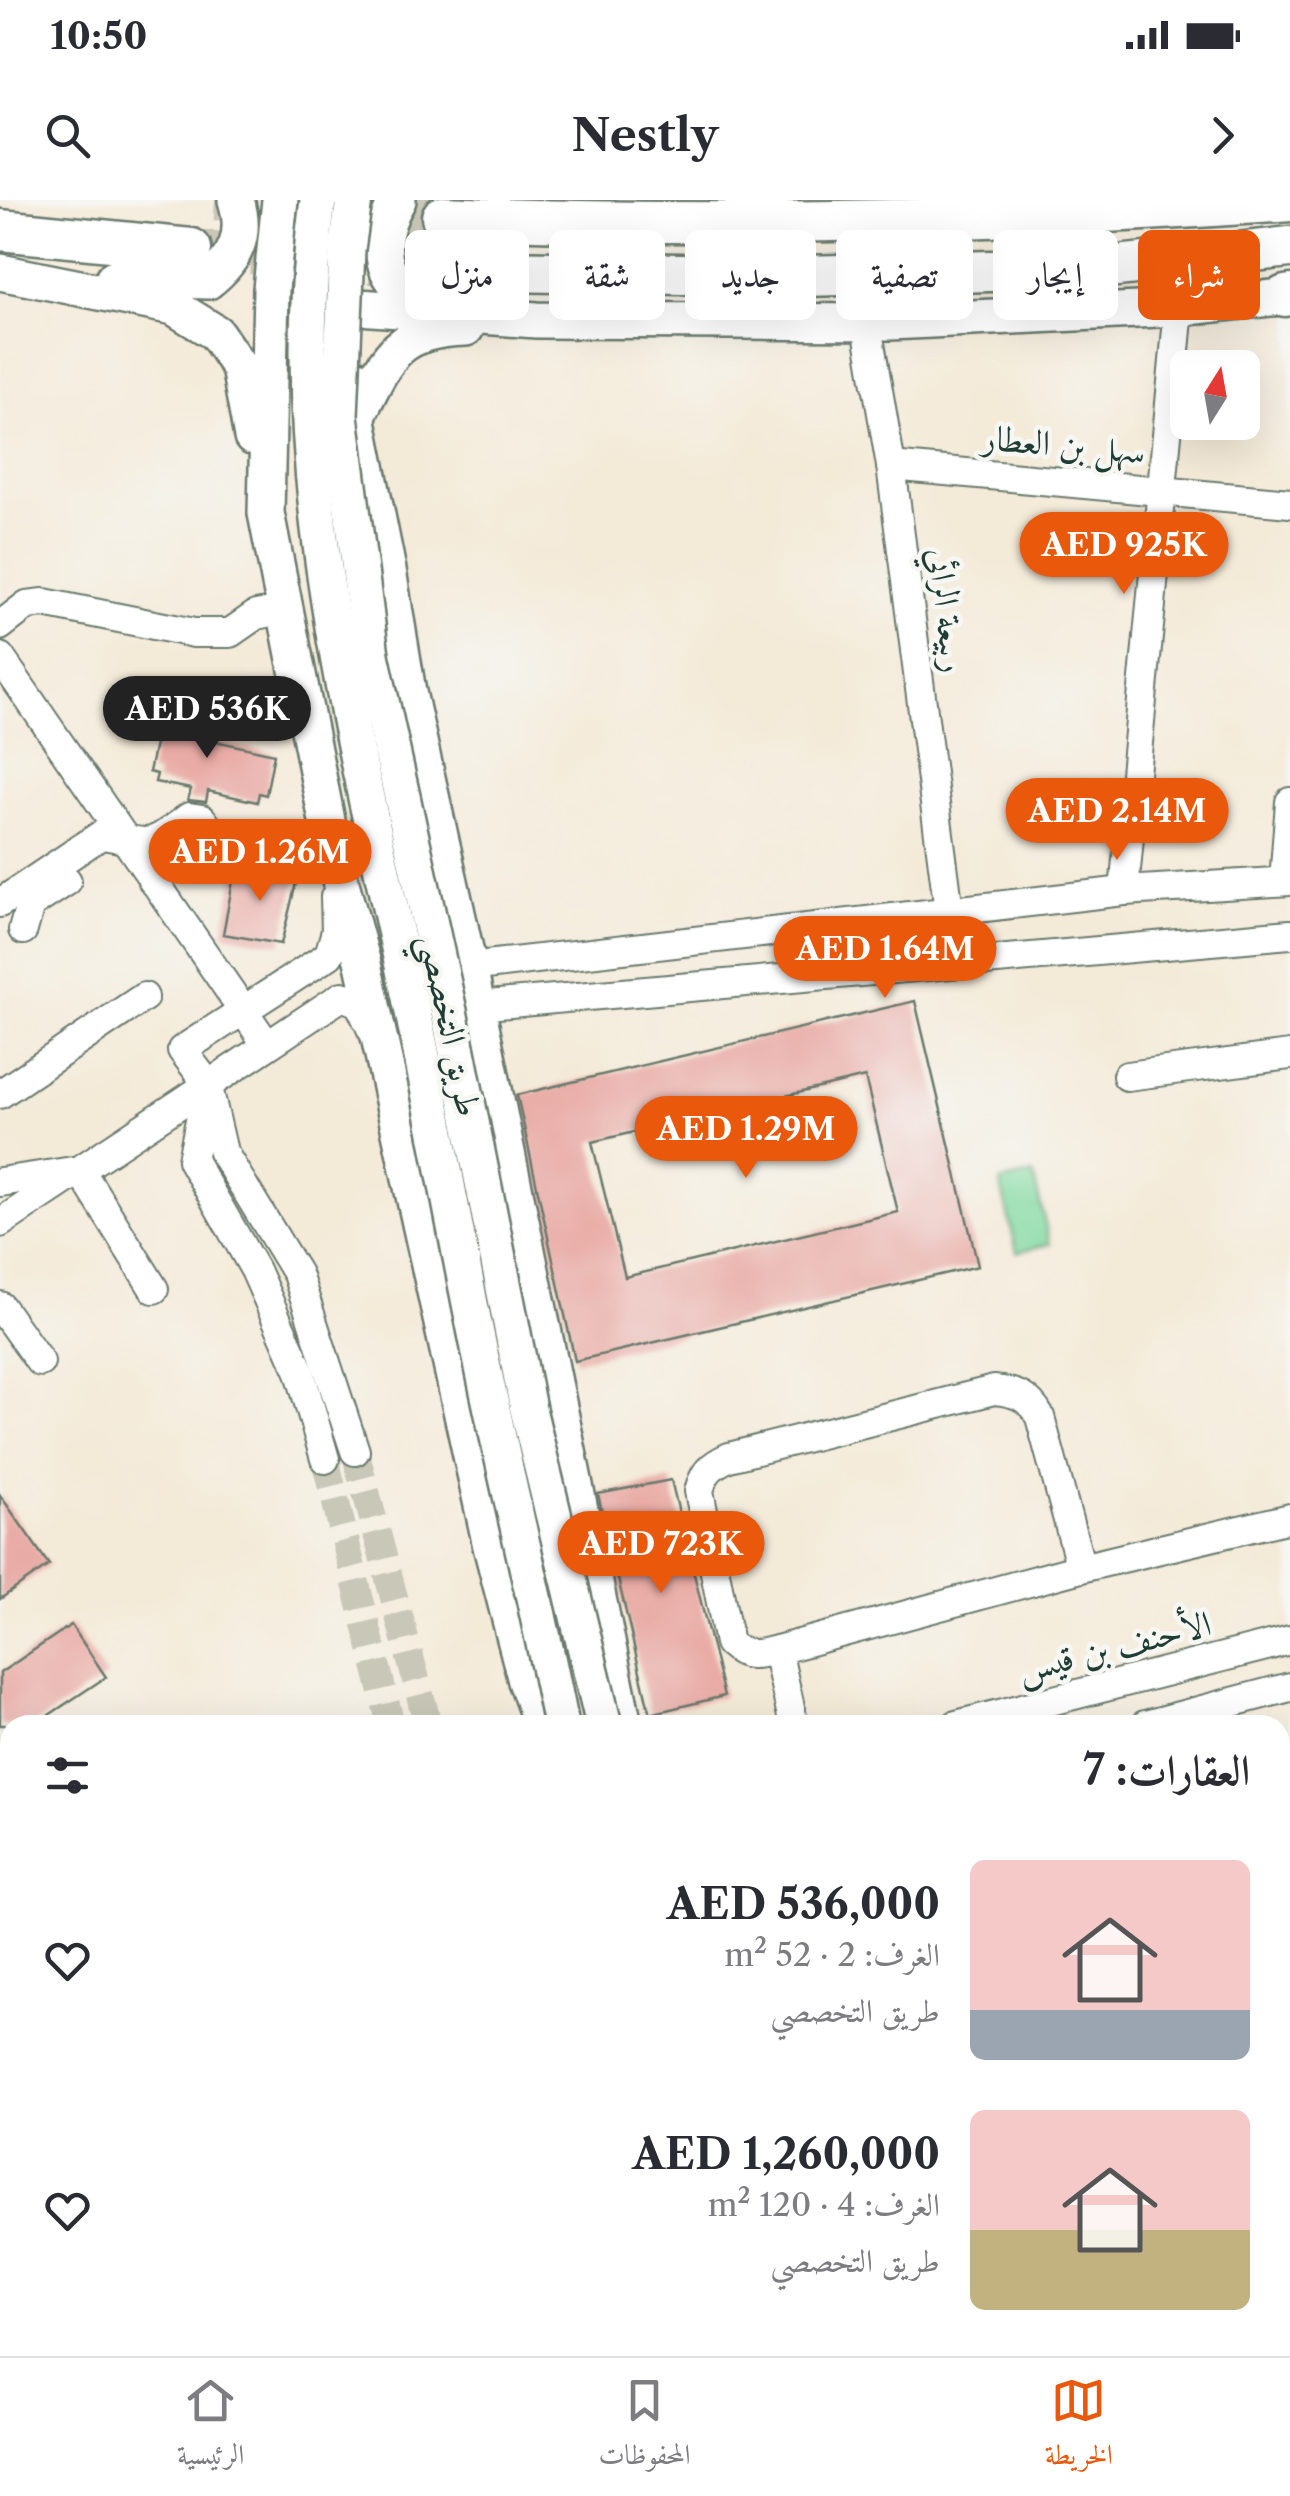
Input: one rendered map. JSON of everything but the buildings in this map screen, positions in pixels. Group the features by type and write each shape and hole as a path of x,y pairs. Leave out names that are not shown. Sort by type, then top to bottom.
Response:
{"highway":[{"path":"442,217 635,224 828,222 1112,214 1290,200"},
{"path":"0,230 192,249"},
{"path":"529,271 824,276 1099,268 1290,248"}],"main road":[{"path":"11,274 208,281 227,266 240,237 236,200"},
{"path":"266,513 270,289 280,200"},
{"path":"291,200 300,251 321,281 359,307 537,320 836,320"},
{"name":"طريق التخصصي","path":"318,200 308,316 310,406 317,508 332,612 490,1403 558,1715"},
{"name":"طريق التخصصي","path":"354,200 347,249 340,416 371,654 449,1011 528,1409 602,1715"},
{"path":"371,200 363,243 357,416 408,692 469,966 622,1715"},
{"path":"398,200 388,216 382,259 402,289 442,304 537,320"},
{"path":"11,274 174,307 216,333 240,367 335,861 364,964 492,1546 526,1682 538,1715"},
{"path":"1260,299 1288,296"},
{"path":"973,316 1138,310"},
{"path":"357,416 378,374 400,343 437,328 537,320"},
{"path":"266,513 291,401 300,394 319,391 336,396 357,416"}],"street":[{"name":"ربيعة الرائي","path":"866,320 891,466 949,911"},
{"path":"1124,891 1178,320"},
{"name":"سهل بن العطار","path":"891,466 1290,503"},
{"path":"0,607 17,595 44,592 195,620 234,614 256,605 284,610"},
{"path":"0,626 27,605 44,603 194,633 230,633 256,615 284,610"},
{"path":"0,657 267,1045"},
{"path":"469,966 1124,891 1287,881 1290,802"},
{"path":"0,904 101,835 142,845 161,838 189,817 202,819 208,828 206,840 153,881"},
{"path":"335,861 336,931 329,955 182,1050 207,1084 223,1152 298,1274 355,1451"},
{"path":"11,928 30,905 68,881"},
{"path":"11,928 24,887"},
{"path":"476,1006 1290,934"},
{"path":"0,1223 342,996 359,1003 382,1050"},
{"path":"0,1094 144,997"},
{"path":"1127,1076 1290,1055"},
{"path":"207,1084 192,1160 255,1270 300,1372 325,1459"},
{"path":"0,1182 80,1170"},
{"path":"80,1170 154,1288"},
{"path":"0,1306 40,1362"},
{"path":"1081,1568 1040,1418 1032,1402 1015,1392 994,1390 730,1458 712,1464 699,1491 729,1643 740,1653 753,1656 1081,1568 1290,1518"},
{"name":"الأحنف بن قيس","path":"995,1715 1290,1640"},
{"path":"777,1650 792,1715"},
{"path":"1183,1715 1290,1687"}],"green space":[{"path":"1033,1174 1050,1244 1017,1252 1000,1182"}],"tunnel":[{"path":"215,200 442,217"},
{"path":"191,249 405,267"},
{"path":"355,1451 425,1715"},
{"path":"325,1459 389,1715"}]}
